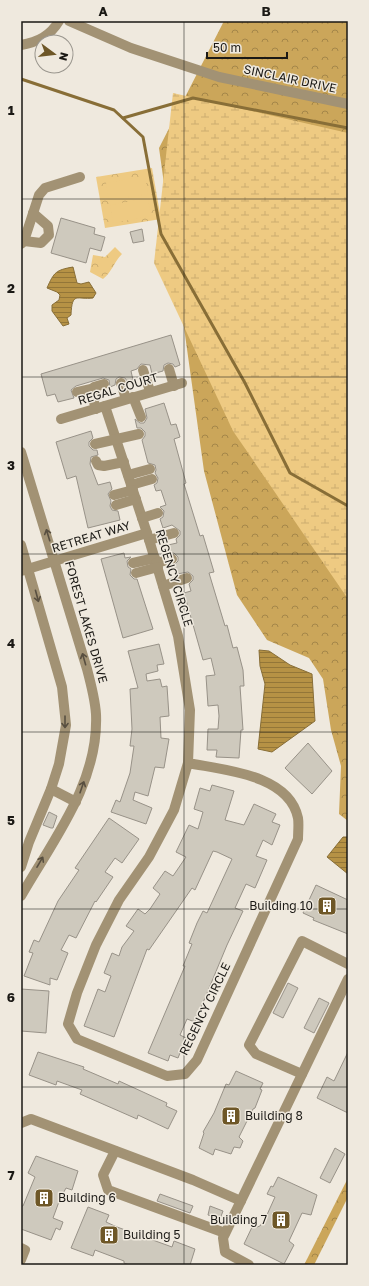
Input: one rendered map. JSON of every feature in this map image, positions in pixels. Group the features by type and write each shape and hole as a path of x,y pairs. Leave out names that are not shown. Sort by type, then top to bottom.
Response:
{"street":[{"path":"21,45 33,43 45,37 54,29 59,21"},
{"name":"SINCLAIR DRIVE","path":"69,21 132,48 219,77 348,104"},
{"path":"33,213 48,226 49,235 41,243 22,242 39,195 45,188 80,177"},
{"name":"REGAL COURT","path":"61,419 150,391 178,385 169,369"},
{"path":"144,370 150,391"},
{"path":"122,383 141,417"},
{"path":"100,407 94,387 104,384"},
{"path":"77,392 90,389 100,407"},
{"name":"REGENCY CIRCLE","path":"100,407 116,439 124,462 178,636 190,710 188,763 174,810 149,857 119,900 96,945 77,993 68,1024 78,1039 167,1076 185,1074 198,1060 298,839 298,818 291,801 276,786 246,774 188,763"},
{"path":"95,444 139,434"},
{"name":"FOREST LAKES DRIVE","path":"21,452 56,562 87,669 96,716 93,748 87,774 76,802 67,822 45,854 21,896"},
{"path":"96,461 98,465 104,466 124,462"},
{"path":"115,500 151,474"},
{"path":"142,518 158,513"},
{"name":"RETREAT WAY","path":"25,570 148,537 174,533"},
{"path":"21,545 25,570 62,687 65,704 66,725 63,745 51,789 31,836 21,867"},
{"path":"134,568 172,559"},
{"path":"163,586 187,578"},
{"path":"51,789 76,802"},
{"path":"302,1074 256,1054 249,1045 302,941 348,964"},
{"path":"249,1265 225,1252 222,1238 348,979"},
{"path":"21,1123 31,1119 193,1180 241,1201"},
{"path":"115,1151 103,1175 108,1190 225,1232"},
{"path":"21,1248 25,1250 21,1260"}],"green space":[{"path":"224,21 348,21 348,821 339,814 341,766 331,730 323,679 309,658 267,640 237,595 204,471 159,148"},
{"path":"173,93 348,133 348,599 233,431 154,263"},
{"path":"152,168 161,219 105,228 96,177"},
{"path":"145,176 148,194 109,200 106,183"},
{"path":"148,198 151,216 113,223 110,205"},
{"path":"115,247 122,254 103,279 90,272 93,255 105,257"},
{"path":"348,1178 348,1197 314,1265 304,1265"}],"shaded area":[{"path":"73,267 77,283 81,284 89,282 96,293 93,298 76,298 74,300 71,315 67,318 69,324 63,326 52,311 52,305 59,300 60,295 57,292 47,288 56,273 63,269"},
{"path":"259,650 269,651 290,665 312,674 315,721 272,752 258,749 265,684 260,666"},
{"path":"343,837 348,837 348,874 327,857"}],"building":[{"path":"61,218 95,228 94,234 105,237 101,251 90,248 86,263 51,253"},
{"path":"142,229 144,241 133,243 130,232"},
{"path":"171,335 180,365 175,367 173,364 168,363 164,365 163,371 152,374 150,365 141,364 137,369 131,371 133,380 127,381 125,378 119,377 116,379 115,385 110,387 109,380 103,378 76,386 71,390 74,398 58,402 55,394 47,396 41,374"},
{"path":"164,403 171,425 176,424 180,437 174,439 186,483 184,484 200,536 203,535 214,572 209,573 225,626 227,625 233,648 237,647 243,670 244,686 240,686 243,730 241,730 239,758 216,757 217,750 207,750 208,729 218,729 219,716 218,705 208,706 206,676 215,675 211,658 203,660 184,593 191,591 189,584 193,580 193,576 188,572 177,574 174,565 178,561 178,557 174,553 170,553 168,545 177,543 176,539 180,535 180,531 172,525 163,528 160,519 163,517 164,511 160,507 166,505 161,490 156,491 154,485 157,483 158,478 155,473 155,465 148,463 142,440 145,436 145,432 141,428 137,428 135,419 140,423 144,423 147,418 145,409"},
{"path":"91,431 93,438 89,442 89,446 93,450 97,450 98,455 91,457 90,464 98,485 110,482 112,489 108,494 111,501 110,506 112,510 118,511 120,520 88,528 76,476 67,479 56,442"},
{"path":"124,553 125,558 131,557 127,561 128,567 131,569 130,575 134,579 137,579 153,629 123,638 101,559"},
{"path":"159,644 164,664 157,665 158,671 146,674 147,681 160,679 162,687 167,686 169,716 160,717 161,738 169,739 164,768 155,767 148,796 135,792 133,800 152,808 146,824 111,812 116,800 120,802 130,773 134,746 130,746 132,729 130,689 138,688 128,651"},
{"path":"308,743 332,771 312,794 285,768"},
{"path":"212,785 234,791 225,820 244,825 254,804 276,814 272,822 280,825 272,845 263,840 256,856 267,860 255,888 246,884 235,908 243,911 195,1022 187,1019 180,1035 186,1038 178,1058 170,1055 168,1061 148,1053 185,966 183,966 192,944 189,943 197,923 203,911 207,913 232,859 217,852 213,851 195,890 192,888 149,950 147,949 114,1037 84,1026 98,989 105,992 111,976 104,973 112,953 119,956 122,947 134,931 126,926 138,909 145,914 150,909 160,894 153,888 165,871 173,876 186,857 176,852 189,825 198,829 203,812 194,809 200,788 210,791"},
{"path":"49,812 57,816 53,828 43,825"},
{"path":"109,818 139,839 122,863 115,858 105,872 113,877 96,902 95,901 76,938 69,935 61,950 68,953 57,980 50,978 50,985 24,976 33,953 29,952 34,940 39,942 58,901 79,870 75,868"},
{"name":"Building 10","path":"316,885 348,900 348,934 313,920 314,918 303,913"},
{"path":"288,983 298,988 283,1018 273,1013"},
{"path":"21,989 49,991 46,1033 21,1031"},
{"path":"319,998 329,1003 314,1033 304,1028"},
{"path":"38,1052 84,1067 83,1069 118,1084 119,1081 167,1103 166,1106 177,1111 168,1129 138,1115 137,1119 80,1094 82,1090 57,1081 56,1085 29,1075"},
{"path":"348,1052 348,1113 317,1098 327,1077 334,1081"},
{"name":"Building 8","path":"236,1071 263,1083 260,1089 262,1090 255,1108 253,1109 239,1137 243,1141 240,1148 234,1147 231,1154 215,1149 213,1155 199,1148 204,1133 203,1132 214,1113 226,1084 229,1085"},
{"path":"335,1148 345,1154 330,1183 320,1178"},
{"name":"Building 6","path":"36,1156 78,1171 72,1190 66,1188 60,1199 53,1218 63,1222 60,1230 56,1228 51,1240 21,1229 21,1206 23,1206 35,1177 28,1173"},
{"name":"Building 7","path":"278,1177 317,1195 311,1215 302,1213 289,1241 294,1245 284,1264 244,1244 253,1225 257,1227 260,1226 266,1217 275,1197 267,1194 271,1186 273,1187"},
{"path":"160,1194 193,1206 190,1213 157,1201"},
{"path":"210,1206 223,1211 220,1219 208,1215"},
{"name":"Building 5","path":"88,1207 109,1215 106,1222 117,1227 172,1247 174,1241 195,1249 190,1265 129,1265 124,1263 124,1261 95,1250 93,1256 71,1248"}],"waterway":[{"path":"21,79 114,110 143,137 161,234 245,383 290,473 348,506"},
{"path":"123,118 193,98 348,128"}],"place":[{"name":"Building 10","path":"327,906"},
{"name":"Building 8","path":"231,1116"},
{"name":"Building 6","path":"44,1198"},
{"name":"Building 7","path":"281,1220"},
{"name":"Building 5","path":"109,1235"}]}
